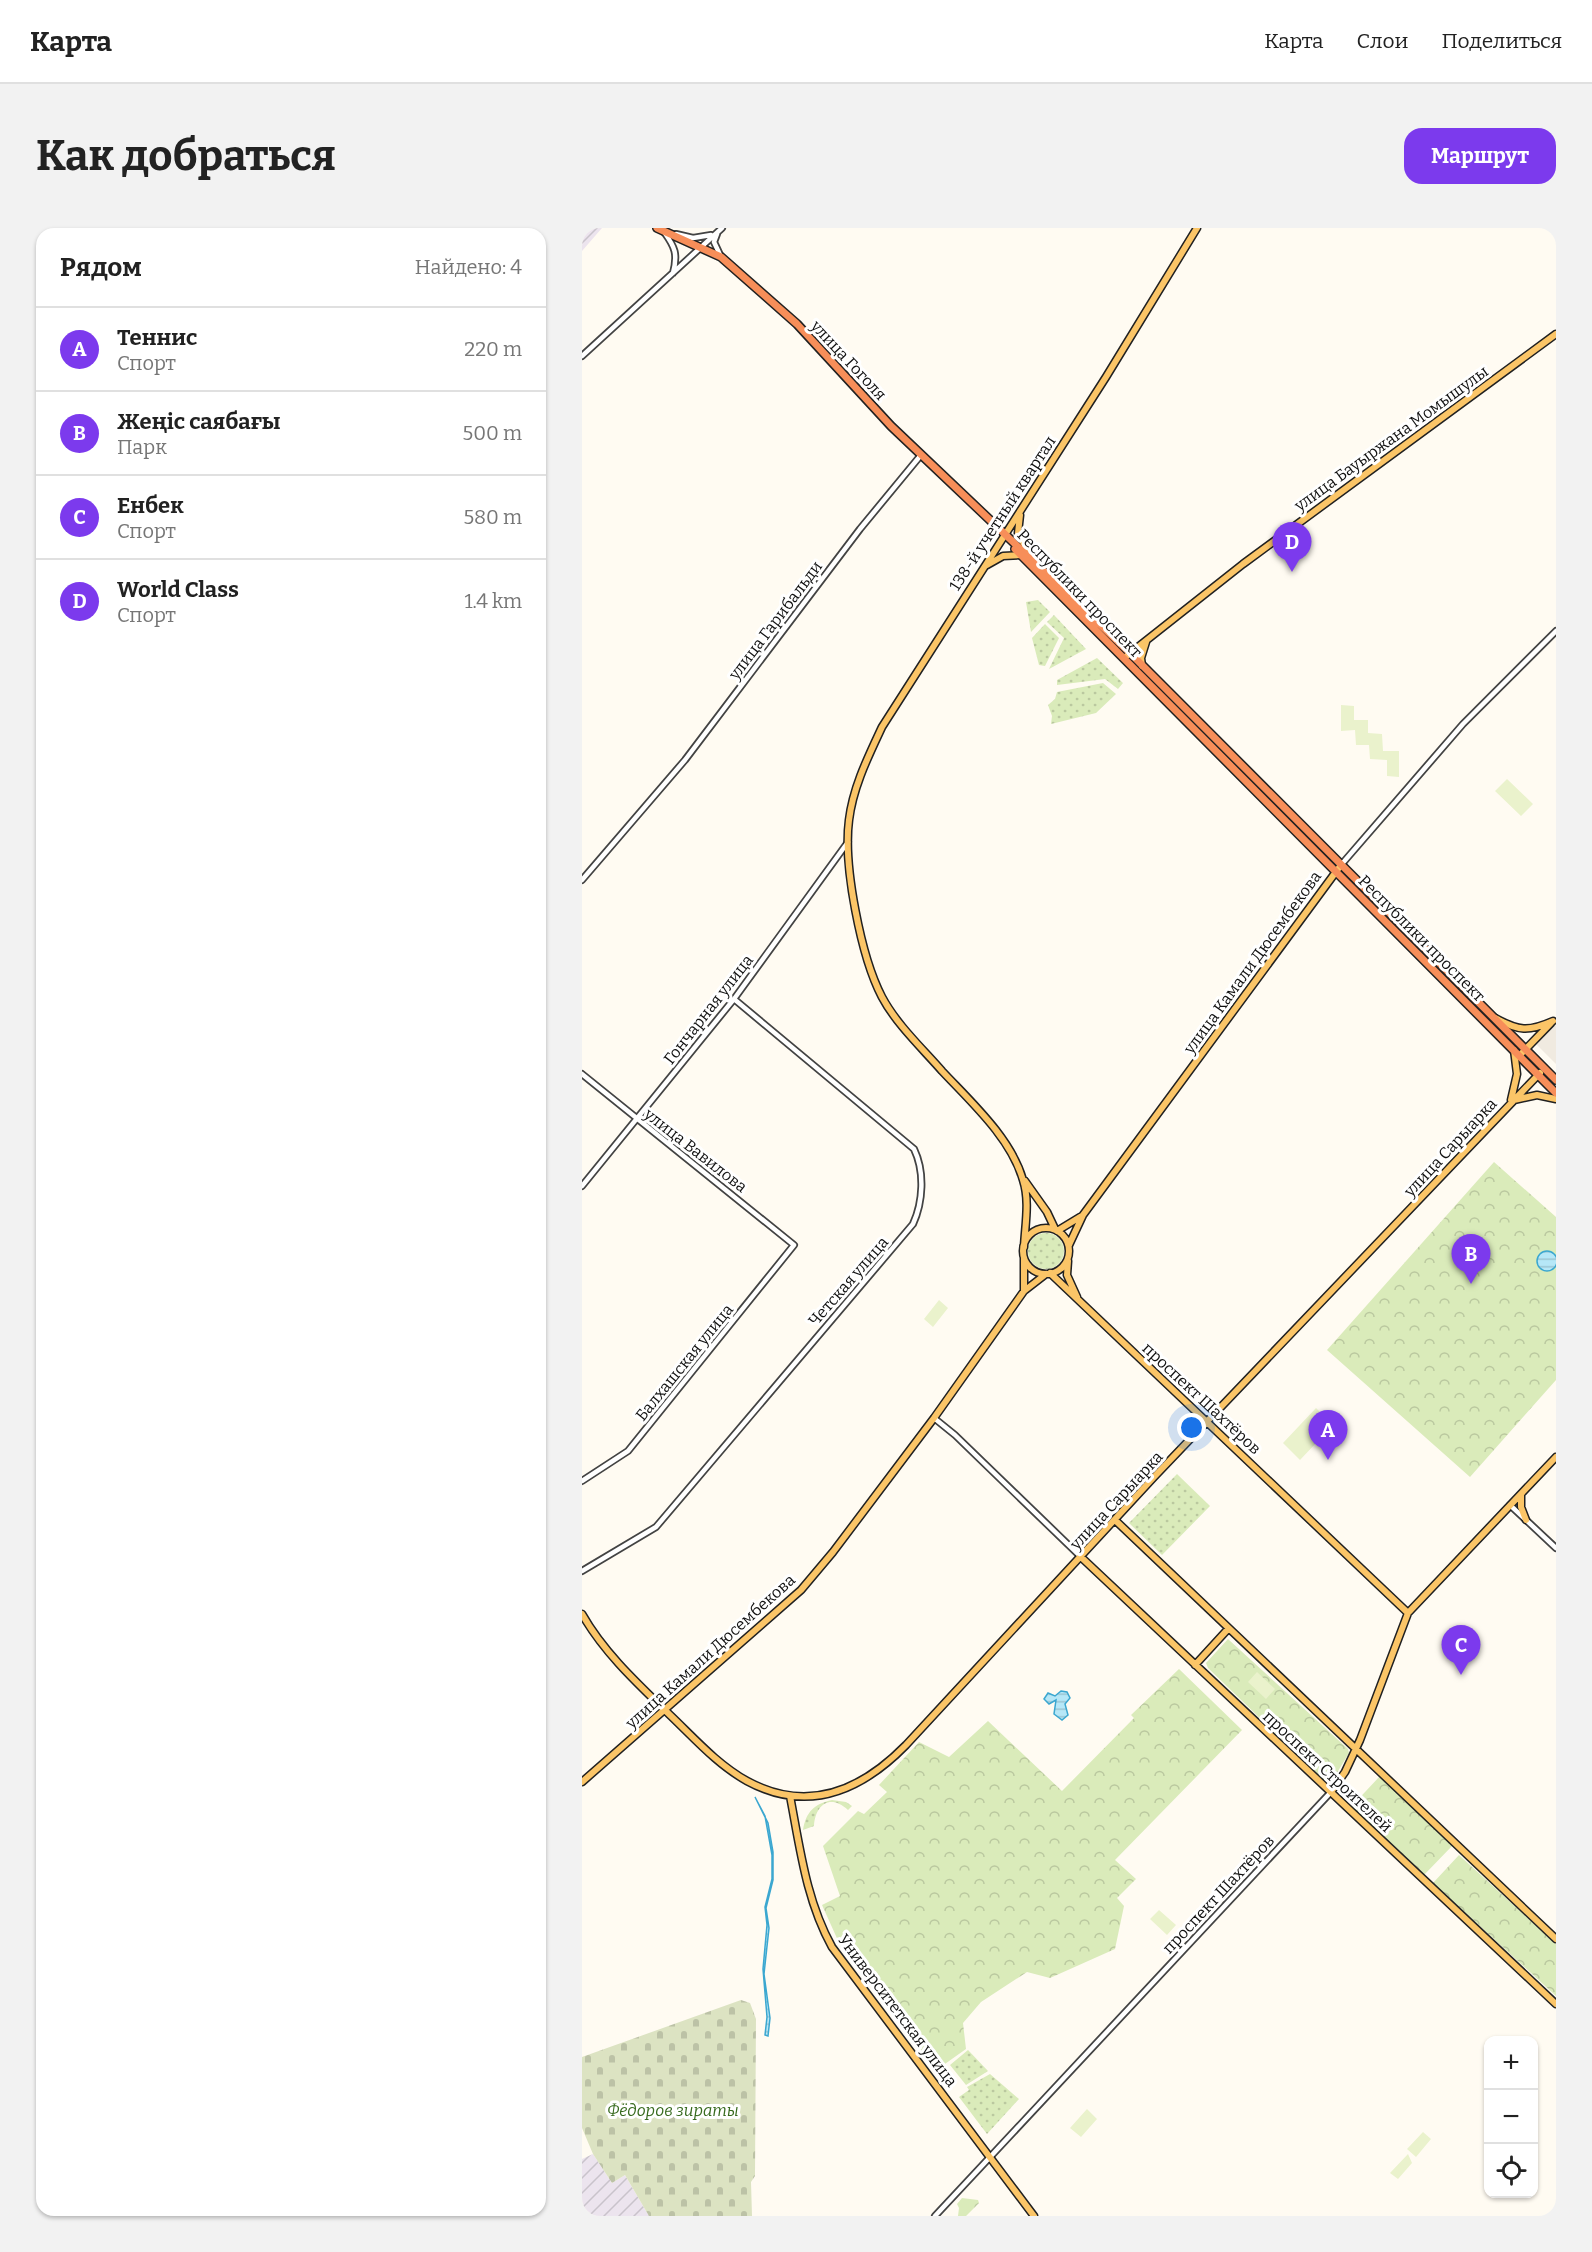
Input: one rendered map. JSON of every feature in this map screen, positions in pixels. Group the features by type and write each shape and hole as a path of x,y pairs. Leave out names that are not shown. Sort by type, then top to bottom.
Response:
{"highway":[{"name":"улица Гоголя","path":"661,230 721,257 803,330 921,455 1004,535"},
{"name":"Республики проспект","path":"1004,535 1021,555 1127,655 1339,868 1556,1080"},
{"name":"Республики проспект","path":"1004,535 1030,556 1123,647 1127,655 1143,666 1556,1094"}],"main road":[{"name":"138-й учетный квартал","path":"1023,1178 1005,1144 911,1036 884,999 864,948 848,842 849,821 860,776 882,727 1197,228"},
{"name":"улица Бауыржана Момышулы","path":"1127,655 1243,564 1556,334"},
{"path":"1023,507 1018,533 1030,556"},
{"path":"980,572 998,558 1021,555"},
{"path":"1123,647 1129,647 1147,639"},
{"path":"1143,666 1143,649 1147,639"},
{"name":"улица Камали Дюсембекова","path":"1083,1215 1339,868"},
{"path":"1491,1015 1515,1028 1530,1029 1555,1019"},
{"path":"1511,1102 1516,1084 1517,1053 1525,1050 1555,1019"},
{"name":"улица Сарыарка","path":"790,1796 814,1797 846,1789 871,1777 890,1761 1116,1521 1154,1477 1544,1069"},
{"path":"1511,1102 1537,1095 1556,1094"},
{"path":"1023,1178 1047,1212 1056,1230 1069,1245"},
{"path":"1023,1178 1027,1205 1024,1291"},
{"path":"1024,1251 1034,1232 1046,1228 1056,1230 1083,1215"},
{"path":"1080,1302 1067,1275 1069,1245 1083,1215"},
{"path":"1024,1251 1032,1268 1048,1273 1062,1268 1068,1257"},
{"name":"улица Камали Дюсембекова","path":"582,1782 801,1590 833,1552 934,1418 1024,1291 1048,1273"},
{"name":"проспект Шахтёров","path":"1048,1273 1408,1613"},
{"name":"проспект Шахтёров","path":"1331,1792 1356,1749 1408,1613 1556,1457"},
{"path":"1524,1491 1520,1501 1526,1520"},
{"path":"1116,1521 1556,1939"},
{"name":"проспект Строителей","path":"1082,1557 1556,2004"},
{"path":"582,1614 603,1647 663,1709 734,1772 748,1781 790,1796"},
{"path":"1195,1665 1228,1629"},
{"name":"Университетская улица","path":"790,1796 806,1881 828,1940 842,1962 1034,2216"}],"street":[{"path":"661,230 693,238 709,237 720,230"},
{"path":"661,230 676,249 677,258 673,273"},
{"path":"582,356 720,230"},
{"path":"720,230 714,242 721,257"},
{"name":"улица Гарибальди","path":"582,880 686,760 860,529 921,455"},
{"name":"улица Камали Дюсембекова","path":"1339,868 1455,733 1556,631"},
{"name":"Гончарная улица","path":"582,1186 734,999 848,842"},
{"name":"Четская улица","path":"582,1570 661,1522 913,1224 921,1207 922,1198 914,1149 734,999"},
{"name":"улица Вавилова","path":"582,1074 794,1245"},
{"name":"Балхашская улица","path":"582,1481 628,1451 794,1245"},
{"path":"934,1418 955,1435 1082,1557"},
{"path":"1510,1505 1556,1548"},
{"name":"проспект Шахтёров","path":"935,2216 1331,1792"}],"shaded area":[{"path":"582,228 602,228 582,251"},
{"path":"1556,1024 1556,1064 1536,1044"},
{"path":"593,2154 612,2183 625,2175 649,2216 582,2216 582,2159"}],"green space":[{"path":"1038,600 1050,612 1031,632 1026,602"},
{"path":"1054,615 1086,649 1049,669 1064,638 1047,622"},
{"path":"1045,624 1059,638 1045,666 1039,665 1032,638"},
{"path":"1097,658 1123,683 1118,689 1105,679 1057,685 1057,680"},
{"path":"1103,683 1116,694 1096,713 1051,724 1052,716 1048,705 1055,699 1057,692"},
{"path":"1341,705 1354,706 1354,720 1368,720 1368,733 1382,734 1383,751 1399,751 1399,777 1387,776 1387,760 1370,759 1369,745 1356,745 1355,730 1341,731"},
{"path":"1507,779 1533,804 1521,816 1495,791"},
{"path":"1494,1162 1556,1217 1556,1380 1470,1477 1327,1350"},
{"path":"1046,1233 1059,1238 1064,1251 1059,1264 1046,1269 1033,1264 1028,1251 1033,1238"},
{"path":"939,1300 948,1308 933,1327 924,1319"},
{"path":"1316,1408 1333,1425 1300,1460 1283,1443"},
{"path":"1177,1474 1210,1506 1162,1555 1129,1523"},
{"path":"1228,1639 1348,1749 1349,1753 1332,1781 1325,1781 1208,1668 1206,1663"},
{"path":"1179,1669 1242,1730 1115,1860 1136,1879 1117,1898 1124,1906 1115,1949 1050,1978 1027,1972 981,2002 963,2023 966,2049 935,2071 840,1945 822,1905 840,1896 823,1846 858,1811 864,1814 887,1792 879,1785 919,1742 949,1757 988,1721 1062,1791 1134,1718 1131,1715"},
{"path":"1257,1672 1275,1689 1266,1699 1248,1682"},
{"path":"1380,1776 1453,1845 1424,1875 1351,1807"},
{"path":"832,1800 846,1802 852,1806 848,1810 835,1802 825,1804 817,1812 814,1826 803,1830 806,1818 812,1810"},
{"path":"1459,1855 1556,1944 1556,1996 1433,1883"},
{"path":"1159,1910 1176,1925 1167,1935 1150,1919"},
{"name":"Фёдоров зираты","path":"741,2000 750,2003 756,2019 755,2176 751,2182 752,2216 649,2216 625,2175 612,2183 593,2154 582,2128 582,2057"},
{"path":"968,2050 988,2071 966,2085 950,2065"},
{"path":"990,2074 1019,2099 987,2134 959,2097 969,2090 967,2087"},
{"path":"1087,2109 1097,2119 1081,2137 1070,2128"},
{"path":"1423,2132 1431,2139 1416,2157 1407,2149"},
{"path":"1408,2154 1412,2163 1398,2179 1390,2173"},
{"path":"962,2198 978,2200 979,2203 966,2216 958,2216 957,2204"}],"water":[{"path":"1543,1251 1551,1251 1557,1257 1557,1265 1551,1271 1543,1271 1537,1265 1537,1257"},
{"path":"1061,1691 1067,1692 1070,1698 1065,1704 1068,1715 1062,1720 1054,1714 1056,1700 1049,1704 1044,1699 1048,1693 1055,1696"},
{"path":"765,1818 773,1852 773,1880 766,1908 769,1928 764,1974 770,2018 768,2036 765,2035 767,2017 763,1969 767,1925 765,1907 772,1879 772,1855"}],"place":[{"name":"World Class","path":"1292,572"},
{"name":"Жеңіс саябағы","path":"1471,1284"},
{"name":"Теннис","path":"1328,1460"},
{"name":"Енбек","path":"1461,1675"}]}
